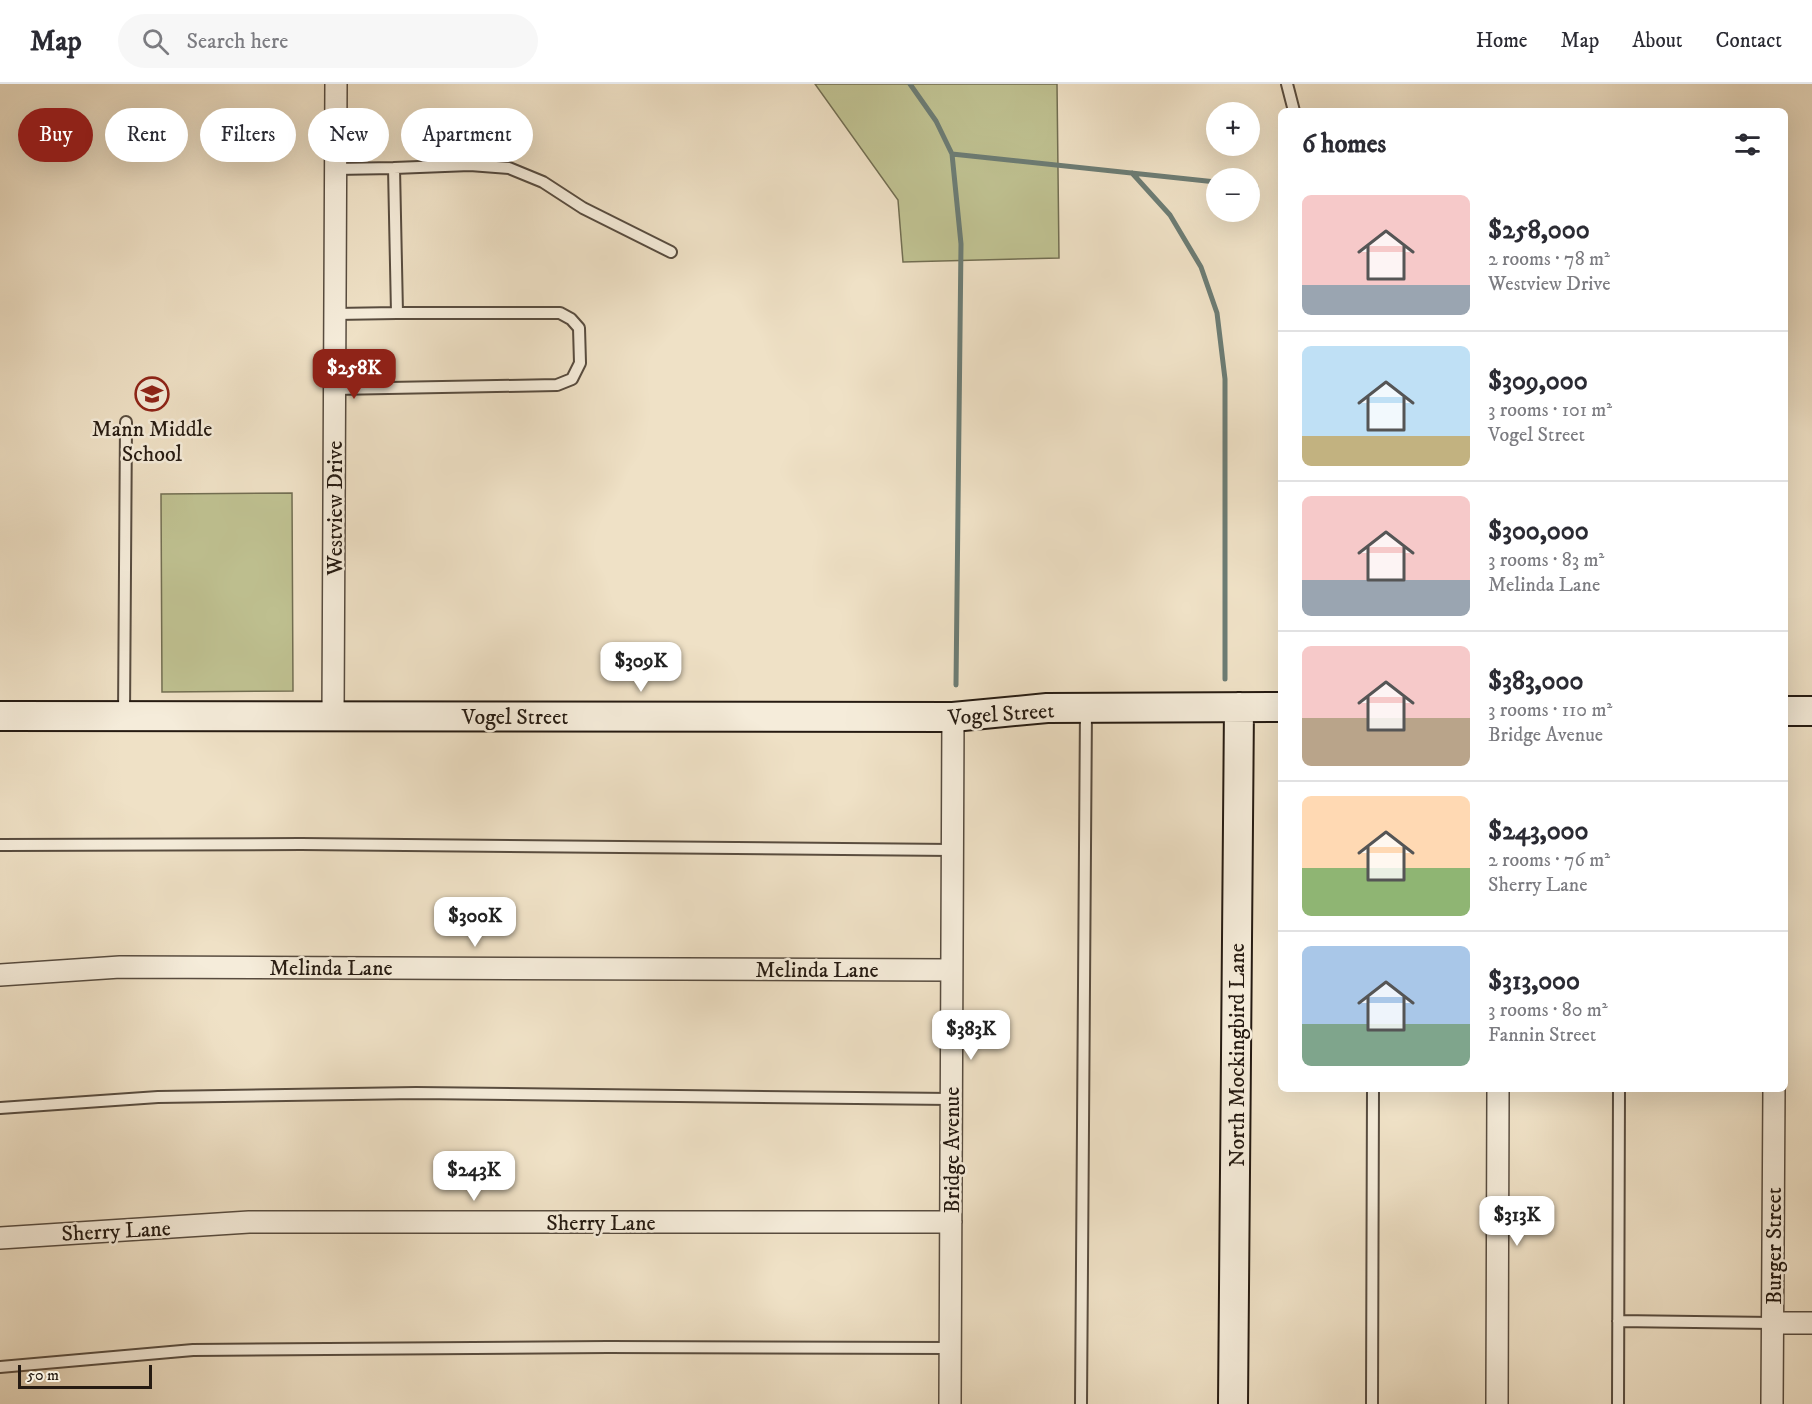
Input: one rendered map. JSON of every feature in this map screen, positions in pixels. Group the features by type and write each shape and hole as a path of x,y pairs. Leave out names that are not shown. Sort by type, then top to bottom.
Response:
{"street":[{"name":"Westview Drive","path":"333,716 336,84"},
{"name":"North Mockingbird Lane","path":"1233,1404 1239,707"},
{"name":"Vogel Street","path":"0,716 953,717 1047,708 1278,707"},
{"path":"1788,711 1812,711"},
{"name":"Bridge Avenue","path":"950,1404 953,717"},
{"name":"Melinda Lane","path":"0,975 120,967 951,970"},
{"path":"1497,1404 1498,1092"},
{"name":"Burger Street","path":"1772,1404 1774,1092"},
{"name":"Sherry Lane","path":"0,1238 249,1222 951,1222"},
{"path":"1772,1323 1812,1323"}],"lane":[{"path":"1287,84 1293,108"},
{"path":"335,169 470,165 509,168 543,182 583,208 671,252"},
{"path":"394,168 397,312"},
{"path":"334,388 557,385 572,379 580,363 579,328 571,319 560,313 335,314"},
{"path":"124,716 126,422"},
{"path":"1082,1404 1086,708"},
{"path":"0,845 301,844 952,850"},
{"path":"1372,1404 1373,1092"},
{"path":"1618,1404 1619,1092"},
{"path":"0,1108 158,1097 416,1094 951,1099"},
{"path":"1618,1321 1772,1323"},
{"path":"0,1368 193,1350 608,1347 950,1348"}],"green space":[{"path":"815,84 1057,84 1059,258 903,262 898,200"},
{"path":"292,493 293,691 162,692 161,494"}],"waterway":[{"path":"910,84 936,121 952,154 961,244 956,685"},
{"path":"952,154 1206,181"},
{"path":"1132,173 1170,215 1201,267 1217,313 1225,379 1225,679"}],"place":[{"name":"Mann Middle School","path":"152,394"}]}
